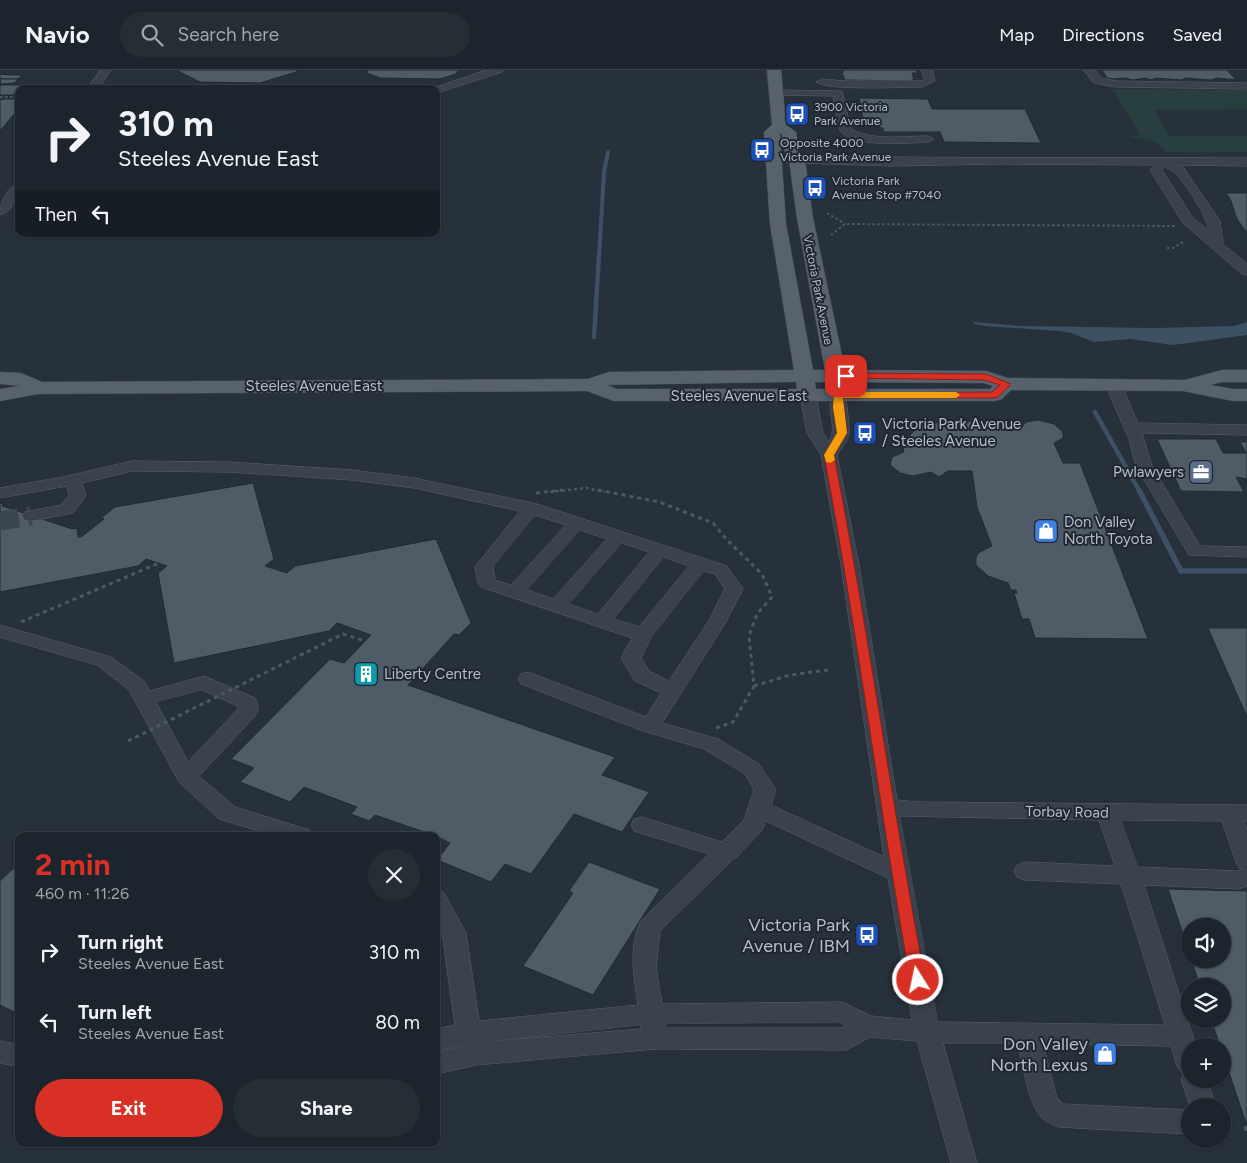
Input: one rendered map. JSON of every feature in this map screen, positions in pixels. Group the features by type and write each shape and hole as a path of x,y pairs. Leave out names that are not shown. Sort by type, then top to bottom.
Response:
{"main road":[{"name":"Victoria Park Avenue","path":"778,81 780,127"},
{"name":"Victoria Park Avenue","path":"780,127 771,132 778,224 808,396"},
{"name":"Victoria Park Avenue","path":"780,127 789,132 792,152 797,165 805,223 837,386"},
{"name":"Steeles Avenue East","path":"0,395 38,388 590,385 610,378 804,376 837,386 995,395 1006,384 1113,384 1183,385 1247,396"},
{"name":"Steeles Avenue East","path":"1183,385 1222,376 1247,376"},
{"name":"Steeles Avenue East","path":"0,378 21,379 38,388"},
{"name":"Steeles Avenue East","path":"590,385 614,395 808,396 837,386"}],"street":[{"path":"95,85 106,70"},
{"path":"440,89 498,70"},
{"path":"824,70 826,82"},
{"path":"810,82 922,84 930,81 927,70"},
{"path":"1089,70 1098,81 1116,84 1247,86"},
{"path":"778,81 838,93 846,131 853,135 868,138 928,139"},
{"path":"773,165 923,170 997,160 1247,162"},
{"path":"1163,162 1156,170 1188,220 1247,270"},
{"path":"1163,162 1178,170 1214,221 1217,245"},
{"path":"8,207 15,194"},
{"path":"1113,384 1133,428 1144,466 1185,536 1196,551 1247,552"},
{"name":"Victoria Park Avenue","path":"829,455 842,433 837,386"},
{"name":"Victoria Park Avenue","path":"808,396 815,434 829,455 850,565 887,807 927,1032 964,1163"},
{"path":"1133,428 1247,430"},
{"path":"0,493 74,480 132,466 229,467 352,474 414,483 531,508 721,570 734,589 717,622 650,726"},
{"path":"31,516 67,509 78,496 74,480"},
{"path":"531,508 484,567 487,583 642,635"},
{"path":"515,592 577,523"},
{"path":"557,606 618,536"},
{"path":"602,621 661,550"},
{"path":"673,690 642,676 631,658 642,635 700,563"},
{"path":"9,627 104,661 137,686 186,777 227,813 288,832"},
{"path":"528,679 650,726 711,744 752,769 765,790 754,824 728,852 649,928 644,968 655,1038"},
{"path":"144,699 204,683 248,703 248,711 186,777"},
{"name":"Torbay Road","path":"887,807 918,810 1238,813"},
{"path":"759,809 898,873"},
{"path":"440,1061 472,1043 651,1014 842,1012 867,1026 927,1032 1181,1036 1130,876 1107,812"},
{"path":"1238,813 1247,862"},
{"path":"642,825 728,852"},
{"path":"1025,871 1239,880 1247,877"},
{"path":"440,907 454,933 472,1043"},
{"path":"440,1040 472,1043 655,1038 846,1039 867,1026"},
{"path":"1028,1033 1045,1100 1050,1109 1058,1115 1181,1122"},
{"path":"0,1052 15,1055"}],"path":[{"path":"0,97 15,97"},
{"path":"827,213 845,224 1184,226"},
{"path":"831,235 845,224"},
{"path":"1167,248 1173,248 1185,241"},
{"path":"9,627 158,563"},
{"path":"128,741 343,634 365,641"},
{"path":"754,686 790,676 828,670"}],"green space":[{"path":"1113,89 1247,90 1247,109 1154,110 1170,136 1247,136 1247,152 1167,152 1157,143 1132,137 1130,136 1140,135"}],"water":[{"path":"974,322 1021,326 1155,328 1234,326 1247,322 1247,335 1173,345 1130,339 1094,342 1071,333 1059,331 986,326 974,324"}],"building":[{"path":"179,70 297,70 296,72 260,83 200,82"},
{"path":"368,70 458,70 456,74 440,79 380,78 367,73"},
{"path":"843,70 915,70 918,73 912,73 914,79 910,81 845,80 842,73"},
{"path":"1102,70 1227,70 1236,80 1217,78 1211,80 1185,78 1182,80 1155,78 1152,80 1145,78 1133,80 1126,78 1113,79 1107,78"},
{"path":"0,74 22,75 18,79 0,79"},
{"path":"0,79 18,79 14,83 1,84"},
{"path":"0,85 15,85 15,93 13,95 0,95"},
{"path":"859,98 928,99 932,109 1025,109 1041,143 944,142 940,132 884,132 883,128 864,125 867,124 865,118 863,118"},
{"path":"15,99 15,113 0,131 0,100"},
{"path":"1226,193 1247,193 1247,233 1237,219"},
{"name":"Don Valley North Toyota","path":"1038,420 1054,424 1063,432 1063,438 1054,443 1063,463 1080,463 1148,639 1035,638 1029,619 1022,619 1014,593 1017,593 1016,590 1011,590 1008,583 988,576 976,565 978,553 992,546 977,507 972,471 948,471 939,477 931,472 913,476 900,473 890,465 892,457 904,452 903,447 906,439 915,430 912,428 923,423 926,425 945,421 967,421 1020,429 1026,422"},
{"path":"1157,439 1216,439 1223,453 1246,453 1240,442 1247,442 1247,479 1236,477 1244,492 1181,491"},
{"name":"Liberty Centre","path":"253,483 274,559 265,566 287,573 295,566 436,539 471,623 459,635 454,634 408,685 615,757 602,775 649,792 622,832 574,814 531,874 505,864 491,882 440,861 440,856 450,843 440,838 440,832 424,832 375,815 369,821 351,814 357,807 304,787 290,802 240,782 254,768 231,759 330,659 344,663 371,635 337,623 329,631 174,663 158,573 167,566 146,559 138,566 0,592 0,503 3,504 2,506 72,529 77,528 78,537 81,537 104,519 101,518 115,507"},
{"path":"1208,628 1247,628 1247,717 1221,658"},
{"path":"589,862 660,889 593,995 523,966 573,893 569,891"},
{"path":"15,867 15,1012 0,1005 0,881"},
{"path":"1168,889 1247,891 1247,1126 1231,1079 1231,1038 1217,1038 1214,1028 1231,1028 1231,978 1197,978 1194,968 1231,968 1231,918 1181,918 1181,928"}],"waterway":[{"path":"599,257 604,172 608,152"},
{"path":"594,337 599,255"},
{"path":"1095,412 1140,492"},
{"path":"1139,490 1181,571 1247,571"}],"tunnel":[{"path":"0,521 31,516"}],"slow traffic":[{"path":"830,460 829,455 842,433 838,407 839,395 956,395"}],"place":[{"name":"3900 Victoria Park Avenue","path":"797,114"},
{"name":"Opposite 4000 Victoria Park Avenue","path":"762,150"},
{"name":"Victoria Park Avenue Stop #7040","path":"815,188"},
{"name":"Victoria Park Avenue / Steeles Avenue","path":"865,433"},
{"name":"Pwlawyers","path":"1201,472"},
{"name":"Don Valley North Toyota","path":"1046,531"},
{"name":"Liberty Centre","path":"366,674"},
{"name":"Victoria Park Avenue / IBM","path":"867,935"},
{"name":"Don Valley North Lexus","path":"1105,1054"}],"route":[{"path":"846,376 986,377 1006,384 995,395 839,395 838,407 842,433 829,455 850,565 898,873 918,980"}]}
